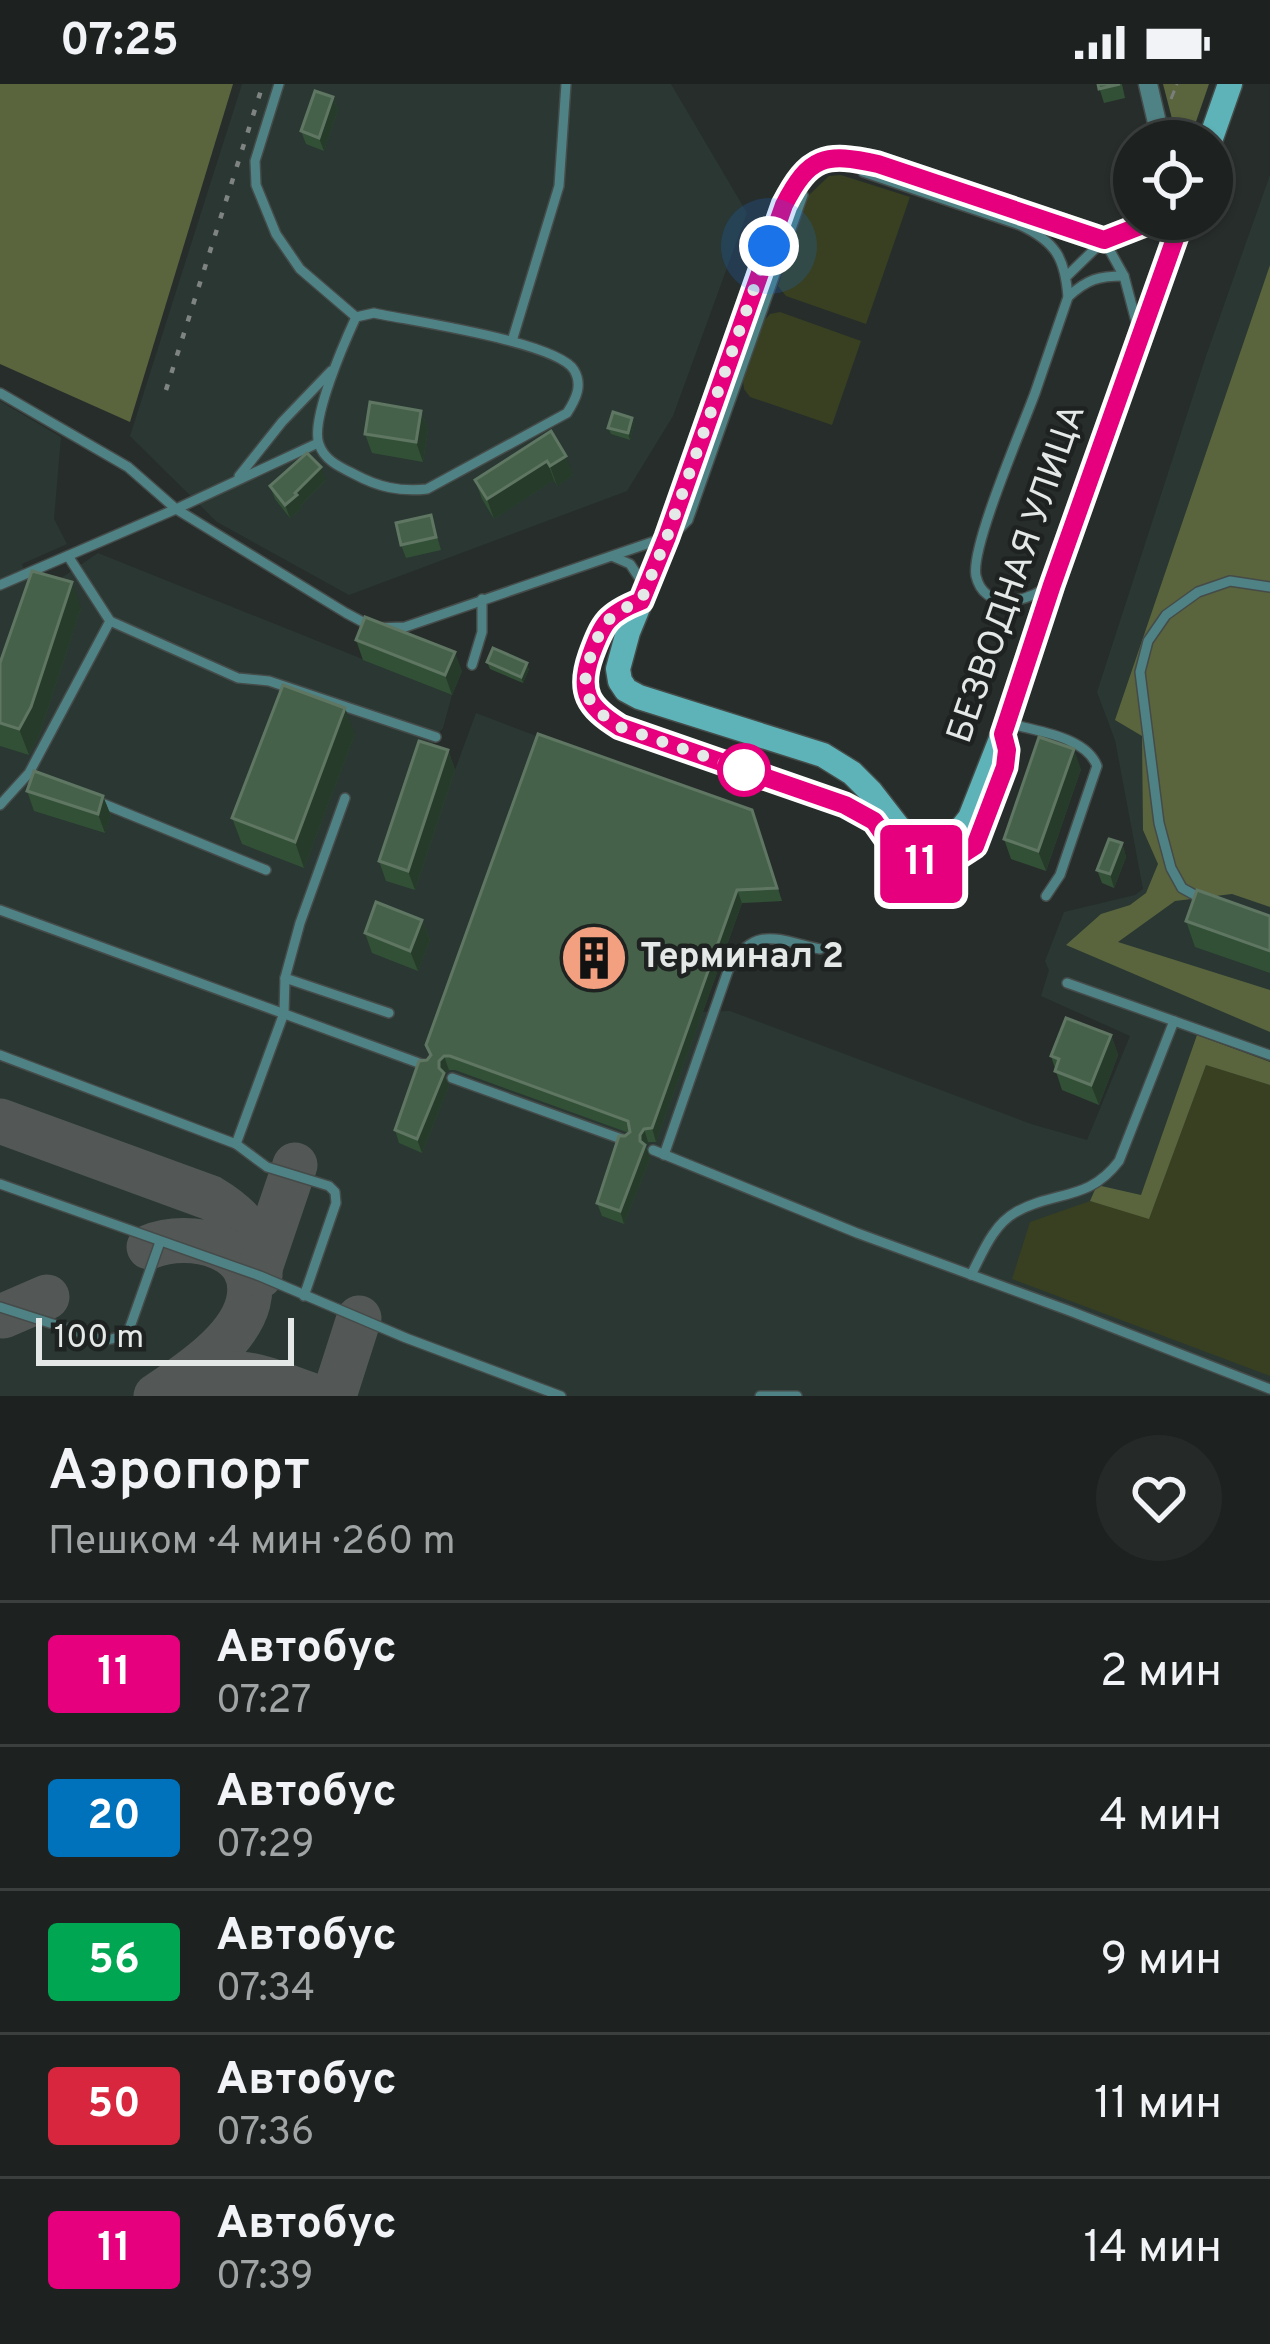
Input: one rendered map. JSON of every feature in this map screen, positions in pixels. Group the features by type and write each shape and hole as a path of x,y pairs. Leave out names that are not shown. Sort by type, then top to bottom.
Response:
{"main road":[{"path":"1218,120 1231,84"},
{"path":"643,595 784,205 797,179 811,165 854,158 1104,240 1113,236"},
{"name":"БЕЗВОДНАЯ УЛИЦА","path":"643,595 617,669 626,690 674,710 823,755 852,773 915,842 937,843 959,832 970,818 1005,728 1175,240"}],"street":[{"path":"1148,84 1156,120"}],"lane":[{"path":"279,84 255,161 256,184 276,234 300,269 356,316 374,314 512,341 563,357 577,373 578,396 567,413 427,489 401,491 366,481 331,462 318,443 318,419 356,316"},
{"path":"512,341 559,186 566,84"},
{"path":"0,393 128,467 176,509 346,613 374,628 405,627 614,557 682,527 801,199 810,183 828,171 864,172 1040,234 1063,263 1068,297 976,561 982,589 1001,601 1031,598 1052,585"},
{"path":"1066,277 1104,240 1124,276 1140,338"},
{"path":"1068,297 1093,278 1124,276"},
{"path":"236,480 282,422 337,366"},
{"path":"0,585 318,443"},
{"path":"68,556 110,621 238,678 269,681 436,737"},
{"path":"614,557 630,564 643,595 616,611 601,627 585,674 585,692 598,711 620,727 845,805 874,821 898,855 909,861 955,859 975,846 1005,767 1005,728 1072,742 1087,750 1097,766 1094,781 1060,875 1046,896"},
{"path":"1210,904 1182,889 1171,868 1159,823 1140,672 1148,640 1166,615 1198,592 1230,581 1270,587"},
{"path":"472,665 482,632 482,599"},
{"path":"0,806 29,773 110,621"},
{"path":"29,773 51,782"},
{"path":"236,1144 284,1013 285,978 300,922 345,798"},
{"path":"94,800 266,870"},
{"path":"0,910 428,1066"},
{"path":"820,949 769,938 749,942 738,953 659,1152 857,1233 1270,1389"},
{"path":"285,978 388,1013"},
{"path":"1067,983 1270,1055"},
{"path":"971,1275 992,1234 1015,1212 1106,1178 1119,1161 1174,1021"},
{"path":"0,1054 236,1144 267,1167 329,1186 336,1203 304,1296"},
{"path":"452,1078 627,1141"},
{"path":"0,1184 260,1276 561,1396"},
{"path":"0,1306 103,1340 114,1339 130,1327 160,1242"},
{"path":"764,1395 796,1396"}],"shaded area":[{"path":"242,84 671,84 747,213 673,416 627,491 349,595 217,522 130,436"},
{"path":"1270,175 1270,1396 0,1396 0,401 61,437 54,519 67,544 22,564 30,587 51,585 98,553 452,695 427,761 455,770 476,713 539,737 543,748 757,823 782,901 741,903 702,1012 730,1011 1031,1124 1087,1140 1130,1036 1041,996 1049,970 1045,961 1064,912 1143,889 1115,740 1097,692"}],"green space":[{"path":"0,84 233,84 130,422 0,364"},
{"path":"1163,84 1209,84 1197,120 1172,120"},
{"path":"841,175 910,197 866,324 786,296 778,286 808,196 829,176"},
{"path":"1270,265 1270,907 1232,894 1175,901 1118,942 1270,990 1270,1032 1066,945 1101,914 1130,905 1146,893 1158,864 1143,830 1142,736 1115,720"},
{"path":"780,312 861,341 832,425 750,397 744,389 764,321"},
{"path":"1197,1035 1270,1062 1270,1085 1206,1065 1149,1219 1090,1201 1097,1185 1141,1195"},
{"path":"1206,1065 1270,1085 1270,1376 1012,1279 1030,1222 1090,1201 1149,1218"}],"building":[{"path":"315,91 333,97 319,138 301,131"},
{"path":"370,402 421,411 416,442 365,434"},
{"path":"613,412 632,418 628,433 608,428"},
{"path":"551,431 566,456 550,466 547,461 487,499 475,480"},
{"path":"307,453 321,467 285,505 270,486"},
{"path":"431,515 436,537 401,545 396,523"},
{"path":"32,571 72,582 31,707 19,729 0,723 0,663"},
{"path":"365,617 455,652 445,675 356,640"},
{"path":"493,648 527,663 521,677 487,662"},
{"path":"283,685 345,708 295,842 232,818"},
{"name":"Терминал 2","path":"538,734 752,810 777,888 737,890 652,1128 640,1135 645,1145 620,1211 597,1203 619,1136 630,1132 628,1121 450,1056 439,1061 444,1073 417,1139 395,1130 419,1061 431,1055 426,1045"},
{"path":"1039,737 1074,749 1038,851 1004,839"},
{"path":"419,741 448,750 408,871 379,861"},
{"path":"34,771 103,796 98,814 27,791"},
{"path":"1109,839 1122,843 1110,874 1097,870"},
{"path":"1197,890 1270,916 1270,951 1186,921"},
{"path":"376,902 422,920 410,951 365,933"},
{"path":"1066,1018 1111,1035 1091,1085 1055,1071 1059,1059 1051,1056"}],"taxiway":[{"path":"0,1121 211,1198 248,1230 260,1276"},
{"path":"258,1274 295,1165"},
{"path":"149,1247 184,1241 219,1247 244,1268 249,1284 248,1303 234,1331 210,1356 156,1396"},
{"path":"3,1316 47,1297"},
{"path":"334,1396 359,1318"},
{"path":"181,1386 218,1375 248,1375 314,1396"}],"railway":[{"path":"166,390 263,84"}],"bus line":[{"name":"11","path":"1113,237 1104,240 854,158 811,165 797,179 784,205 641,601 616,611 601,627 585,674 585,692 598,711 620,727 867,815 890,847 909,861 955,859 975,846 1005,767 1003,734 1052,585 1175,240"}],"place":[{"name":"Терминал 2","path":"594,958"}],"route":[{"path":"744,770 620,727 591,703 585,692 585,674 601,627 616,611 641,601 769,246"}]}
